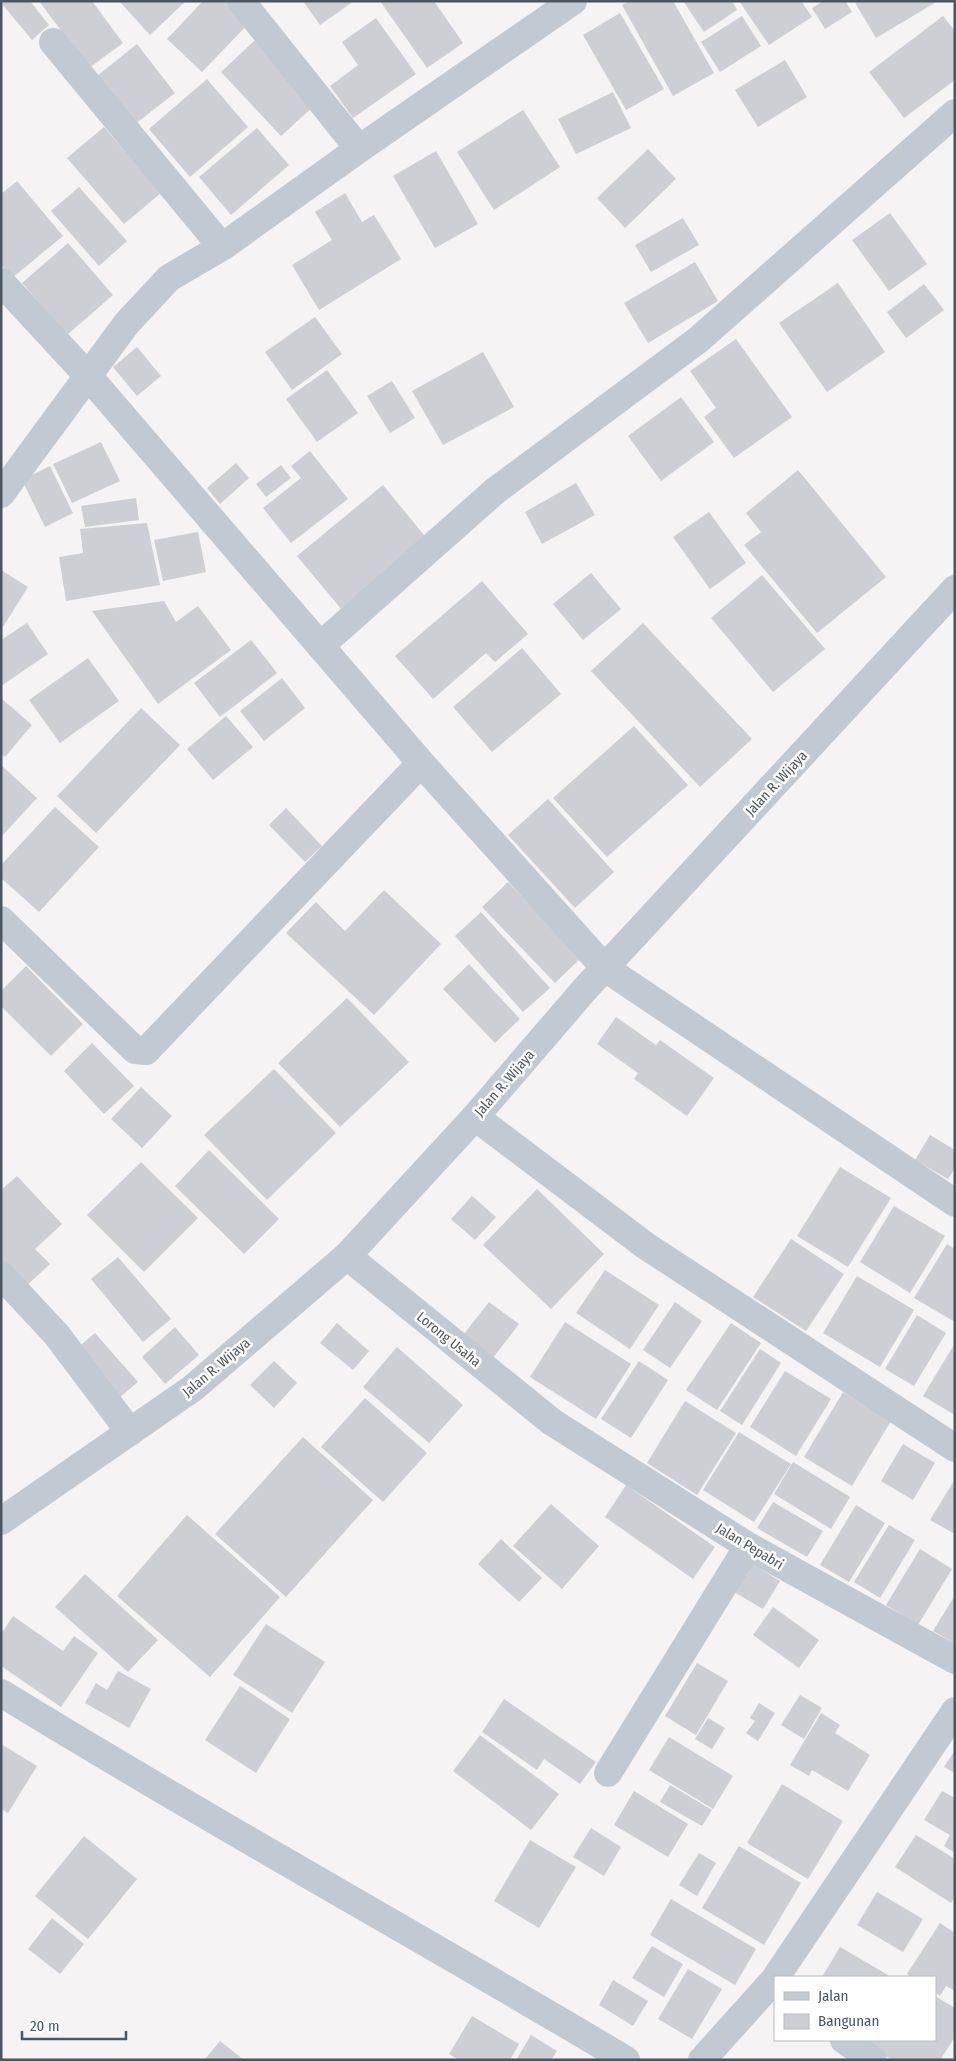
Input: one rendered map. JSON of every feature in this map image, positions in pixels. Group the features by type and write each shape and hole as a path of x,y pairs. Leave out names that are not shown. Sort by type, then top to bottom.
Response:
{"street":[{"path":"241,1 359,148"},
{"path":"1,494 127,323 169,278 222,247 359,148 573,1"},
{"path":"53,42 222,247"},
{"path":"320,646 495,491 698,340 955,113"},
{"path":"1,282 89,377 421,763 605,968 955,1203"},
{"name":"Jalan R. Wijaya","path":"1,1521 17,1512 193,1388 347,1256 476,1117 605,968 955,589"},
{"path":"1,920 135,1050 146,1051 421,763"},
{"path":"476,1117 646,1246 955,1448"},
{"name":"Lorong Usaha","path":"347,1256 552,1422"},
{"path":"1,1275 56,1334 130,1432"},
{"name":"Jalan Pepabri","path":"552,1422 748,1546 955,1660"},
{"path":"608,1773 748,1546"},
{"path":"1,1693 81,1743 459,1960 626,2060"},
{"path":"779,1976 955,1711"},
{"path":"702,2060 773,1985"},
{"path":"845,2041 873,2060"}],"building":[{"path":"6,1 30,1 49,25 32,40 2,4"},
{"path":"39,1 92,1 123,43 89,68"},
{"path":"119,1 186,1 150,35"},
{"path":"203,1 232,1 252,20 202,72 167,39"},
{"path":"303,1 354,1 320,25"},
{"path":"380,1 434,1 463,43 427,68"},
{"path":"630,1 673,1 714,73 673,96 622,5"},
{"path":"683,1 732,1 737,10 704,32"},
{"path":"739,1 801,1 812,17 769,45"},
{"path":"824,1 845,1 852,12 825,29 812,8"},
{"path":"854,1 938,1 876,38"},
{"path":"620,13 664,89 626,110 583,35"},
{"path":"742,16 761,46 720,72 701,42"},
{"path":"943,16 955,31 955,80 904,118 869,72"},
{"path":"376,18 416,74 353,118 330,86 358,65 342,42"},
{"path":"255,40 315,105 281,136 221,72"},
{"path":"137,44 175,93 130,128 92,80"},
{"path":"785,60 807,97 758,127 735,90"},
{"path":"207,79 248,127 190,177 149,129"},
{"path":"613,92 631,128 576,154 558,119"},
{"path":"523,110 560,167 494,210 457,152"},
{"path":"104,127 161,193 124,224 67,158"},
{"path":"257,128 289,165 231,215 199,177"},
{"path":"648,149 676,179 625,228 597,198"},
{"path":"436,151 478,224 435,248 393,176"},
{"path":"17,181 63,236 12,278 1,265 1,194"},
{"path":"79,187 127,241 99,266 51,211"},
{"path":"345,193 362,222 374,215 401,259 319,310 292,265 332,240 315,212"},
{"path":"890,213 927,264 889,291 852,240"},
{"path":"683,218 699,245 651,272 635,245"},
{"path":"68,243 113,295 67,335 22,283"},
{"path":"695,262 718,301 648,343 624,303"},
{"path":"838,283 885,352 827,392 779,323"},
{"path":"924,284 944,310 906,338 887,312"},
{"path":"315,317 342,354 292,390 265,352"},
{"path":"736,339 792,417 734,458 704,417 716,408 690,371"},
{"path":"137,347 161,376 137,396 113,367"},
{"path":"483,352 514,407 443,445 412,391"},
{"path":"327,370 358,413 317,442 286,399"},
{"path":"392,381 415,418 390,433 367,396"},
{"path":"681,397 714,442 661,481 628,436"},
{"path":"101,442 120,481 72,503 53,464"},
{"path":"310,451 348,499 291,543 263,508 301,478 291,466"},
{"path":"236,463 249,478 220,504 207,488"},
{"path":"281,465 291,478 266,497 256,484"},
{"path":"50,466 73,513 45,527 22,480"},
{"path":"798,470 886,577 817,633 744,545 761,532 746,513"},
{"path":"576,483 595,515 542,544 525,512"},
{"path":"383,485 428,540 342,610 297,556"},
{"path":"136,498 139,520 85,527 81,506"},
{"path":"709,512 746,563 710,589 673,537"},
{"path":"147,523 160,585 66,601 59,557 83,553 80,529"},
{"path":"198,532 206,572 163,581 154,540"},
{"path":"1,570 28,587 1,630"},
{"path":"591,573 621,609 583,640 553,604"},
{"path":"762,575 825,649 773,692 711,618"},
{"path":"482,581 528,634 495,662 486,653 433,699 395,656"},
{"path":"164,601 176,622 198,606 231,650 158,704 92,611"},
{"path":"27,623 48,654 1,686 1,640"},
{"path":"643,623 752,739 700,787 591,671"},
{"path":"251,640 277,673 220,717 194,683"},
{"path":"522,648 561,694 492,752 453,707"},
{"path":"88,658 119,701 60,743 29,700"},
{"path":"282,678 305,708 264,741 240,711"},
{"path":"1,698 32,725 5,757 1,754"},
{"path":"141,708 180,745 96,833 57,796"},
{"path":"226,716 253,747 213,780 187,749"},
{"path":"634,726 688,785 607,857 553,798"},
{"path":"1,765 37,798 1,837"},
{"path":"548,799 614,872 575,908 508,835"},
{"path":"55,807 99,847 39,912 1,878 1,865"},
{"path":"286,808 322,846 305,862 269,825"},
{"path":"508,882 581,958 555,983 482,907"},
{"path":"384,890 441,944 374,1015 286,933 316,902 345,931"},
{"path":"481,912 550,988 523,1012 455,936"},
{"path":"469,964 520,1019 495,1043 443,989"},
{"path":"26,966 83,1024 51,1056 1,1006 1,991"},
{"path":"347,998 409,1062 340,1127 278,1063"},
{"path":"616,1017 656,1045 660,1040 714,1078 687,1116 634,1079 638,1073 597,1044"},
{"path":"92,1043 134,1086 104,1114 64,1071"},
{"path":"274,1069 336,1133 267,1200 204,1135"},
{"path":"141,1087 172,1116 142,1148 111,1119"},
{"path":"930,1135 955,1150 955,1168 948,1179 915,1160"},
{"path":"209,1150 279,1219 244,1254 175,1186"},
{"path":"141,1162 198,1218 144,1272 87,1215"},
{"path":"840,1167 891,1198 848,1267 797,1236"},
{"path":"17,1176 62,1224 35,1249 50,1264 25,1287 1,1262 1,1190"},
{"path":"537,1189 604,1254 551,1309 483,1245"},
{"path":"472,1196 496,1217 475,1240 451,1219"},
{"path":"894,1206 945,1236 910,1293 860,1262"},
{"path":"791,1239 844,1274 806,1331 753,1297"},
{"path":"947,1244 955,1249 955,1322 914,1298"},
{"path":"118,1257 171,1319 143,1342 91,1279"},
{"path":"605,1270 659,1305 630,1349 576,1313"},
{"path":"857,1276 914,1310 880,1367 823,1333"},
{"path":"489,1302 519,1324 493,1358 464,1334"},
{"path":"675,1302 702,1321 670,1368 643,1350"},
{"path":"917,1315 946,1333 914,1386 885,1369"},
{"path":"565,1322 631,1364 596,1419 530,1377"},
{"path":"337,1323 369,1351 353,1370 320,1343"},
{"path":"731,1323 761,1343 717,1410 686,1390"},
{"path":"175,1327 199,1355 165,1384 142,1357"},
{"path":"95,1333 138,1382 119,1398 76,1349"},
{"path":"955,1343 955,1415 923,1396"},
{"path":"397,1347 463,1405 429,1443 363,1387"},
{"path":"760,1349 781,1363 742,1425 720,1411"},
{"path":"274,1361 297,1383 274,1408 250,1385"},
{"path":"639,1361 668,1380 631,1438 601,1419"},
{"path":"785,1371 831,1399 796,1456 750,1427"},
{"path":"843,1392 891,1421 852,1486 804,1457"},
{"path":"365,1398 427,1453 383,1502 321,1447"},
{"path":"685,1401 736,1433 697,1495 647,1463"},
{"path":"739,1432 791,1464 754,1522 703,1490"},
{"path":"303,1437 373,1500 286,1597 215,1534"},
{"path":"903,1444 935,1463 913,1500 881,1481"},
{"path":"793,1462 850,1497 831,1529 774,1494"},
{"path":"955,1479 955,1534 930,1520"},
{"path":"626,1485 715,1547 693,1579 605,1517"},
{"path":"773,1502 823,1531 807,1557 757,1528"},
{"path":"551,1504 599,1546 562,1589 513,1546"},
{"path":"856,1505 885,1523 849,1582 820,1565"},
{"path":"187,1515 280,1597 210,1677 117,1596"},
{"path":"889,1525 915,1540 880,1598 854,1582"},
{"path":"501,1539 542,1578 519,1602 478,1564"},
{"path":"920,1549 952,1569 918,1625 886,1605"},
{"path":"751,1563 780,1581 763,1609 734,1592"},
{"path":"85,1574 158,1640 128,1672 55,1607"},
{"path":"955,1595 955,1644 933,1631"},
{"path":"773,1607 819,1640 799,1668 753,1635"},
{"path":"13,1616 63,1651 74,1636 98,1653 61,1707 1,1666 1,1634"},
{"path":"266,1624 325,1662 292,1713 233,1675"},
{"path":"697,1663 728,1681 696,1735 665,1716"},
{"path":"118,1671 151,1689 129,1728 85,1703 96,1683 107,1690"},
{"path":"240,1686 290,1719 256,1773 205,1740"},
{"path":"800,1695 822,1708 804,1739 781,1725"},
{"path":"504,1699 596,1762 580,1784 544,1759 537,1770 482,1732"},
{"path":"759,1703 775,1713 758,1741 746,1733 755,1721 750,1718"},
{"path":"821,1713 840,1725 835,1733 870,1755 848,1791 812,1770 809,1776 790,1765"},
{"path":"708,1718 725,1728 712,1749 695,1739"},
{"path":"480,1735 559,1794 531,1830 453,1771"},
{"path":"669,1737 733,1776 713,1809 649,1770"},
{"path":"1,1744 37,1766 8,1813 1,1809"},
{"path":"955,1750 955,1773 944,1767"},
{"path":"782,1784 843,1821 808,1879 747,1843"},
{"path":"670,1785 712,1810 702,1826 660,1802"},
{"path":"634,1791 688,1824 668,1857 614,1825"},
{"path":"942,1791 955,1798 955,1853 944,1846 950,1835 924,1820"},
{"path":"591,1828 621,1847 604,1876 573,1857"},
{"path":"916,1835 955,1859 955,1897 951,1903 895,1867"},
{"path":"84,1836 137,1879 88,1939 35,1896"},
{"path":"530,1840 576,1867 539,1928 494,1901"},
{"path":"739,1846 801,1883 764,1945 702,1908"},
{"path":"699,1853 716,1863 697,1896 679,1885"},
{"path":"877,1892 923,1919 903,1952 857,1925"},
{"path":"671,1899 756,1949 735,1985 650,1935"},
{"path":"52,1918 84,1944 60,1974 28,1949"},
{"path":"940,1923 955,1933 955,1991 946,1986 940,1996 936,1993 936,1976 910,1976 907,1974"},
{"path":"652,1946 683,1964 664,1997 632,1978"},
{"path":"840,1947 888,1975 888,1976 823,1976"},
{"path":"688,1969 722,1989 692,2039 658,2019"},
{"path":"613,1980 648,2001 633,2026 599,2005"},
{"path":"936,1997 955,2008 955,2037 940,2060 892,2060 863,2041 936,2041"},
{"path":"472,2016 519,2044 510,2060 459,2060 449,2054"},
{"path":"531,2035 557,2051 551,2060 516,2060"},
{"path":"220,2041 244,2060 204,2060"}]}
